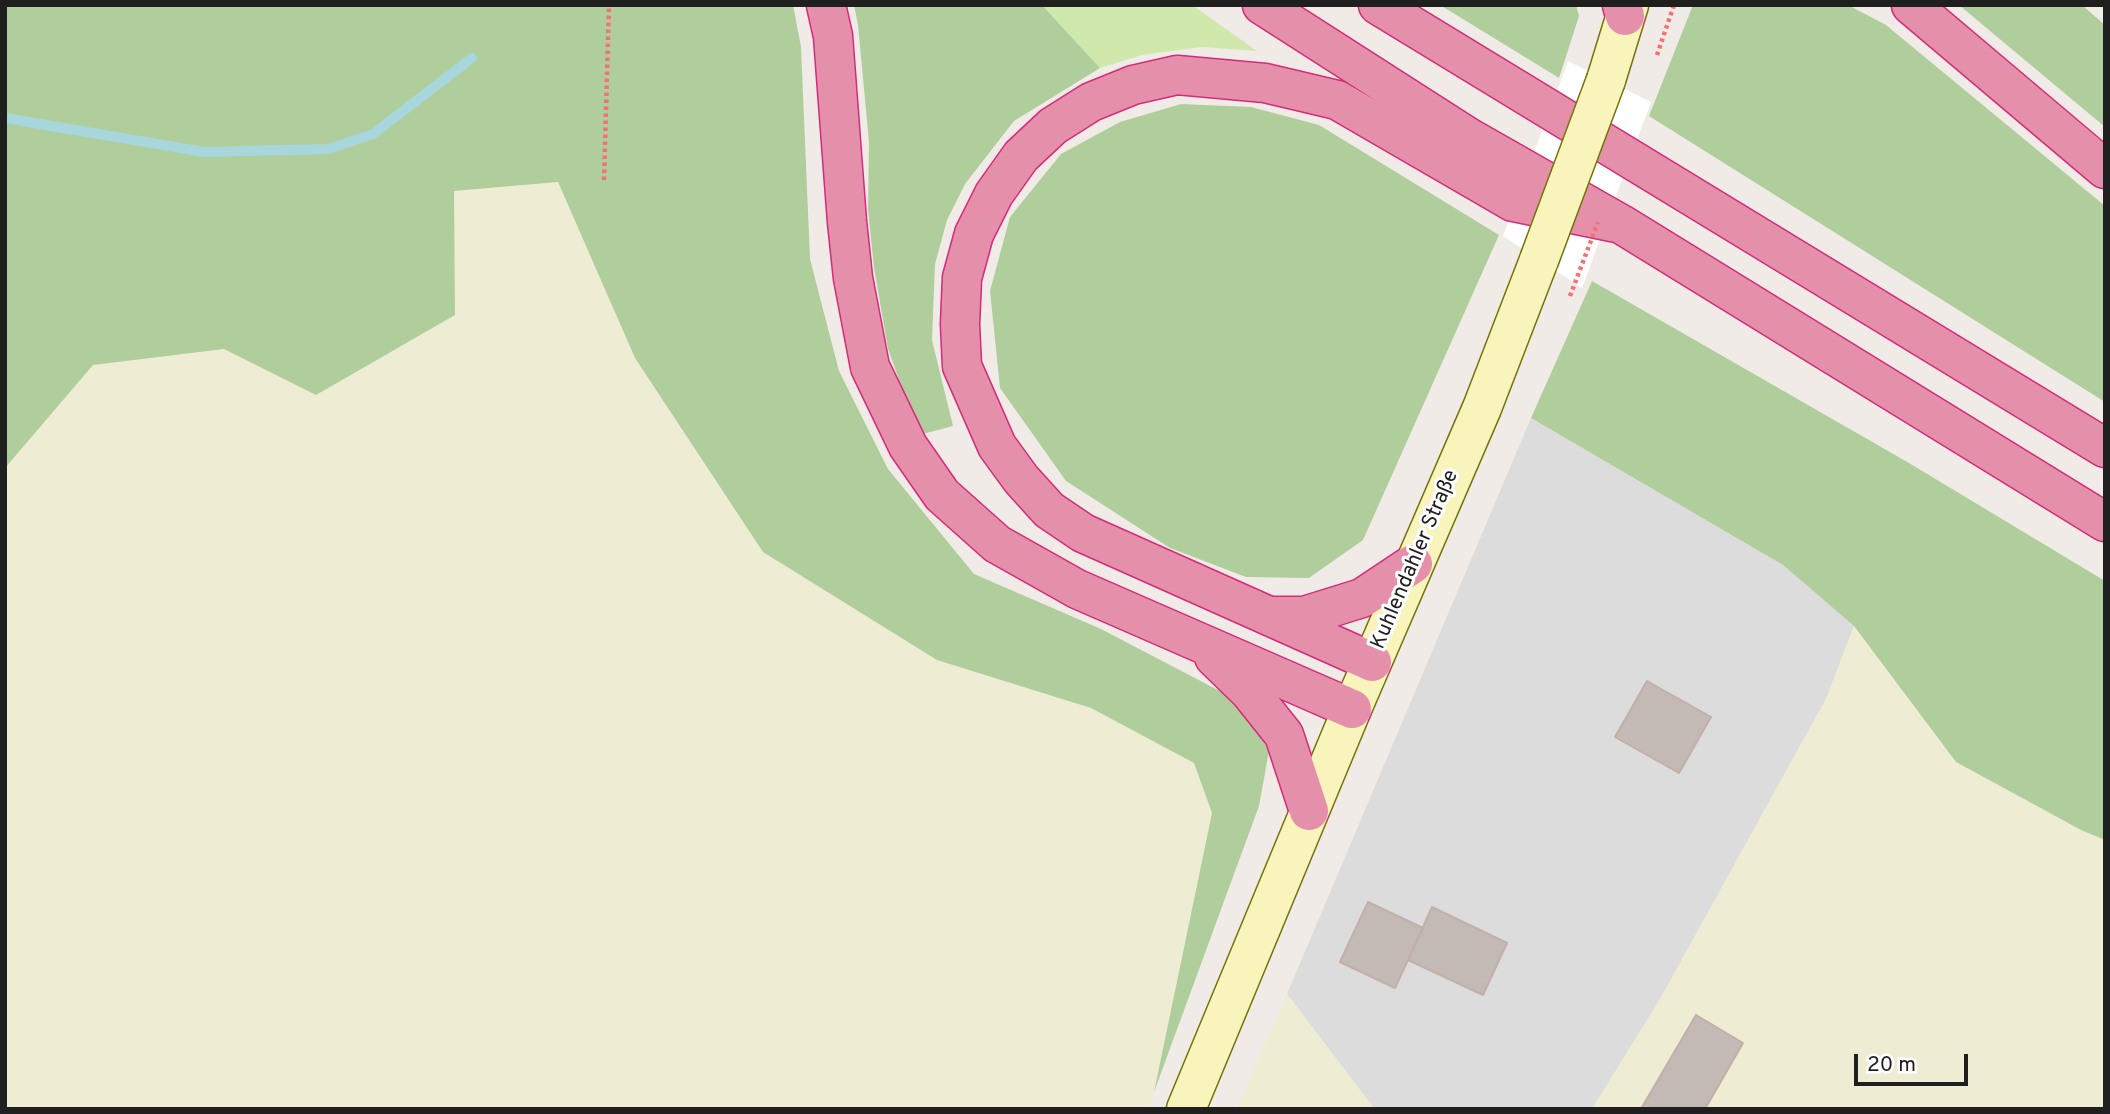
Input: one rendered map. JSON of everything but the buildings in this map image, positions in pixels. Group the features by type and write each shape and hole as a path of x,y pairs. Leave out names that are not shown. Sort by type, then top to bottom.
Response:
{"highway":[{"path":"826,5 833,36 846,222 853,278 870,367 908,446 942,495 997,544 1077,589 1352,709"},
{"path":"1262,5 1468,137 1621,224 2105,522"},
{"path":"1378,5 2105,448"},
{"path":"1911,6 2105,169"},
{"path":"1372,662 1083,533 1049,510 1021,479 997,446 962,366 962,278 974,234 994,194 1021,156 1053,126 1091,102 1133,85 1177,75 1265,83 1338,100 1513,202 1621,224"},
{"path":"1269,616 1304,617 1362,598 1413,564"},
{"path":"1201,642 1249,691 1283,736 1309,811"}],"main road":[{"name":"Kuhlendahler Straße","path":"1186,1109 1413,564 1482,408 1606,80 1625,9"}],"path":[{"path":"604,180 609,5"}],"shaded area":[{"path":"558,182 635,358 937,660 1091,708 1194,763 1212,813 1154,1092 1148,1109 5,1109 5,468 92,365 224,349 316,395 453,191"},
{"path":"1531,418 1783,565 1854,626 1826,699 1659,1001 1592,1109 1374,1109 1287,994"},
{"path":"1854,626 1956,762 2081,830 2105,840 2105,1109 1592,1109 1659,1001 1826,699"},
{"path":"1287,994 1374,1108 1374,1109 1237,1109"}],"green space":[{"path":"5,5 793,5 801,47 810,259 839,371 888,469 974,574 1101,629 1239,701 1269,751 1259,806 1154,1092 1212,813 1194,763 1091,708 937,660 763,552 635,358 558,182 454,191 455,315 316,395 224,349 93,365 5,468"},
{"path":"854,5 1042,5 1100,68 1014,121 965,184 947,220 935,264 932,340 953,426 919,435 888,349 874,268 868,209 869,142"},
{"path":"1042,5 1192,5 1257,51 1202,47 1142,55 1100,68"},
{"path":"1440,5 1576,5 1579,16 1559,78"},
{"path":"1693,5 1848,5 1886,25 2105,206 2105,402 1649,116"},
{"path":"1959,5 2082,5 2105,25 2105,127"},
{"path":"1181,104 1251,107 1319,125 1499,235 1363,540 1309,578 1246,577 1170,548 1066,481 1000,388 990,291 1010,217 1061,154 1120,122"},
{"path":"1592,281 1909,463 2105,581 2105,840 2081,830 1956,762 1854,626 1783,565 1531,418"}],"pier":[{"path":"1568,61 1651,102 1582,288 1503,236"}],"waterway":[{"path":"5,118 204,152 328,149 373,134 472,58"}]}
